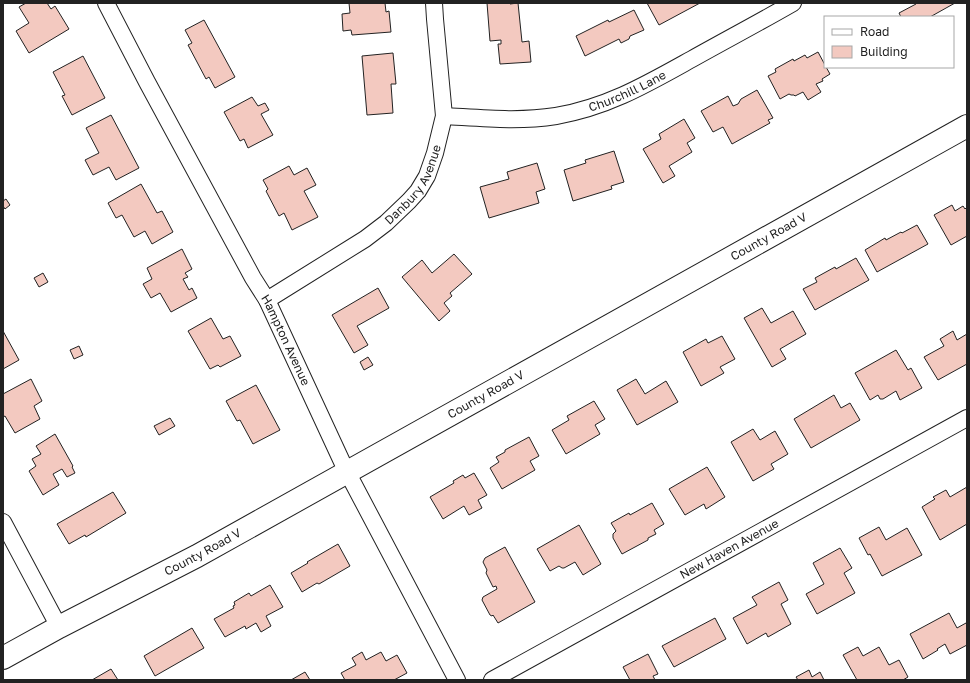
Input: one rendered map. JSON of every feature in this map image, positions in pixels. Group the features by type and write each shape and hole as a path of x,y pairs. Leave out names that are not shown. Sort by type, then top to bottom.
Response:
{"main road":[{"name":"County Road V","path":"3,658 197,556 967,126"}],"street":[{"name":"Hampton Avenue","path":"106,3 154,96 253,278 267,300 347,472 457,680"},
{"name":"Danbury Avenue","path":"267,300 365,239 409,201 418,191 427,176 435,153 444,116 434,3"},
{"name":"Churchill Lane","path":"444,116 530,119 569,113 598,105 647,84 793,3"},
{"name":"New Haven Avenue","path":"492,680 967,418"},
{"path":"3,522 60,627"}],"building":[{"path":"26,3 47,3 51,9 55,6 69,29 29,53 16,31 29,23 19,7"},
{"path":"349,3 385,3 386,12 389,11 391,32 352,35 351,30 343,31 342,14 350,13"},
{"path":"487,3 518,3 522,42 529,41 531,62 500,64 498,44 501,44 501,40 490,41"},
{"path":"647,3 700,3 659,25"},
{"path":"915,3 955,3 932,16 900,16 899,13 916,4"},
{"path":"634,10 644,30 630,36 629,39 621,43 619,39 585,56 576,36 608,20 609,22"},
{"path":"204,20 235,77 215,88 209,77 206,79 188,45 192,43 185,30"},
{"path":"818,52 824,63 824,68 827,68 830,74 822,79 823,81 816,84 821,92 808,100 803,92 795,96 789,94 780,99 768,76 776,72 775,69 793,59 794,61 805,55 807,58"},
{"path":"393,53 396,84 391,84 393,113 367,115 362,56"},
{"path":"83,56 105,98 72,115 62,96 65,95 53,72"},
{"path":"757,90 773,118 768,120 770,123 732,144 723,127 713,132 701,111 728,96 733,106 738,104 741,99"},
{"path":"252,97 258,106 265,103 269,110 261,114 273,135 248,148 244,139 240,141 224,112"},
{"path":"111,115 139,168 116,180 109,167 93,175 85,160 99,153 86,128"},
{"path":"684,119 695,138 687,143 692,152 669,166 675,176 663,183 643,149 661,139 659,134"},
{"path":"614,151 624,182 611,186 612,189 573,201 564,170 586,163 585,160"},
{"path":"537,163 545,189 536,192 539,203 489,218 480,187 509,179 507,172"},
{"path":"289,166 294,175 307,168 316,185 304,191 318,217 292,230 284,213 279,216 266,191 268,189 263,180"},
{"path":"141,184 157,213 162,211 173,232 152,244 145,231 134,237 122,215 116,218 108,203"},
{"path":"6,199 10,205 5,209 3,206 3,201"},
{"path":"952,205 955,211 963,206 965,209 967,207 967,236 951,245 934,215"},
{"path":"917,225 928,244 877,272 865,250 885,238 886,240"},
{"path":"182,249 192,269 185,273 188,277 183,279 189,290 192,288 197,298 171,312 160,293 151,298 143,284 152,279 147,268"},
{"path":"454,254 472,274 450,293 452,296 444,303 450,311 439,321 402,277 422,260 432,273"},
{"path":"856,258 869,280 815,310 803,289 817,282 815,278"},
{"path":"43,273 48,282 39,287 34,278"},
{"path":"378,288 389,308 357,326 368,345 354,353 332,315"},
{"path":"762,308 771,323 793,311 806,334 780,349 786,359 772,367 744,318"},
{"path":"211,318 223,339 230,336 241,356 220,367 218,365 210,369 188,331"},
{"path":"3,331 19,360 3,369"},
{"path":"953,331 957,340 967,334 967,364 938,380 924,357 944,346 940,339"},
{"path":"722,336 735,359 720,367 724,373 701,386 683,352 706,339 708,343"},
{"path":"79,346 83,355 74,359 70,350"},
{"path":"896,350 908,370 911,368 922,388 900,400 896,391 883,399 880,399 878,395 870,400 855,373"},
{"path":"368,357 373,365 364,370 360,362"},
{"path":"31,379 42,401 34,406 40,419 15,433 5,416 3,417 3,394"},
{"path":"636,379 645,394 666,381 678,402 637,425 617,390"},
{"path":"256,385 280,430 253,444 240,420 237,421 226,401"},
{"path":"834,395 841,408 850,403 860,420 811,448 794,419"},
{"path":"594,401 605,419 595,425 600,434 566,454 552,430 569,420 567,416"},
{"path":"170,418 175,426 159,435 154,426"},
{"path":"753,429 760,440 775,431 788,454 771,464 774,469 753,481 731,442"},
{"path":"55,434 73,466 72,467 75,473 67,477 62,469 53,474 59,485 43,495 29,471 36,466 32,459 41,454 36,446"},
{"path":"529,437 539,456 530,461 535,470 502,489 490,468 499,462 496,457 505,452 505,450"},
{"path":"707,467 725,497 706,509 704,504 685,515 669,489"},
{"path":"474,473 487,495 478,500 482,508 469,515 464,506 443,519 430,497 454,483 453,481 463,475 465,478"},
{"path":"967,487 967,524 940,540 922,507 935,499 933,497 946,490 950,497"},
{"path":"113,492 126,513 86,537 85,535 69,544 57,524"},
{"path":"652,503 664,524 654,530 656,534 648,538 648,540 622,554 613,538 613,534 616,531 611,523"},
{"path":"579,525 601,564 583,575 575,562 564,568 559,566 550,571 537,549"},
{"path":"879,527 886,540 907,528 922,555 882,576 859,538"},
{"path":"338,544 350,566 302,592 291,573"},
{"path":"505,547 535,602 498,623 493,615 490,615 482,600 483,597 497,589 496,586 493,587 486,573 487,570 483,562 485,558"},
{"path":"840,548 852,568 844,573 855,593 817,614 806,594 824,584 813,563"},
{"path":"779,582 788,600 781,604 791,624 768,637 766,633 747,644 733,618 757,605 752,597"},
{"path":"270,585 283,607 266,616 271,626 261,632 256,623 246,629 245,626 225,637 214,619 234,608 234,602 249,593 251,596"},
{"path":"949,613 957,628 966,623 967,645 950,654 945,644 923,659 910,634"},
{"path":"715,618 726,639 674,667 662,646"},
{"path":"192,628 204,648 155,676 144,656"},
{"path":"858,647 863,656 879,647 889,665 899,660 908,677 903,680 857,680 843,655"},
{"path":"362,652 366,660 381,652 386,661 397,655 407,673 394,680 345,680 341,673 356,665 352,658"},
{"path":"648,654 658,674 653,676 655,680 630,680 623,667"},
{"path":"111,669 118,680 92,680"},
{"path":"809,670 812,677 820,672 824,680 798,680 796,677"},
{"path":"305,672 310,680 291,680"}]}
